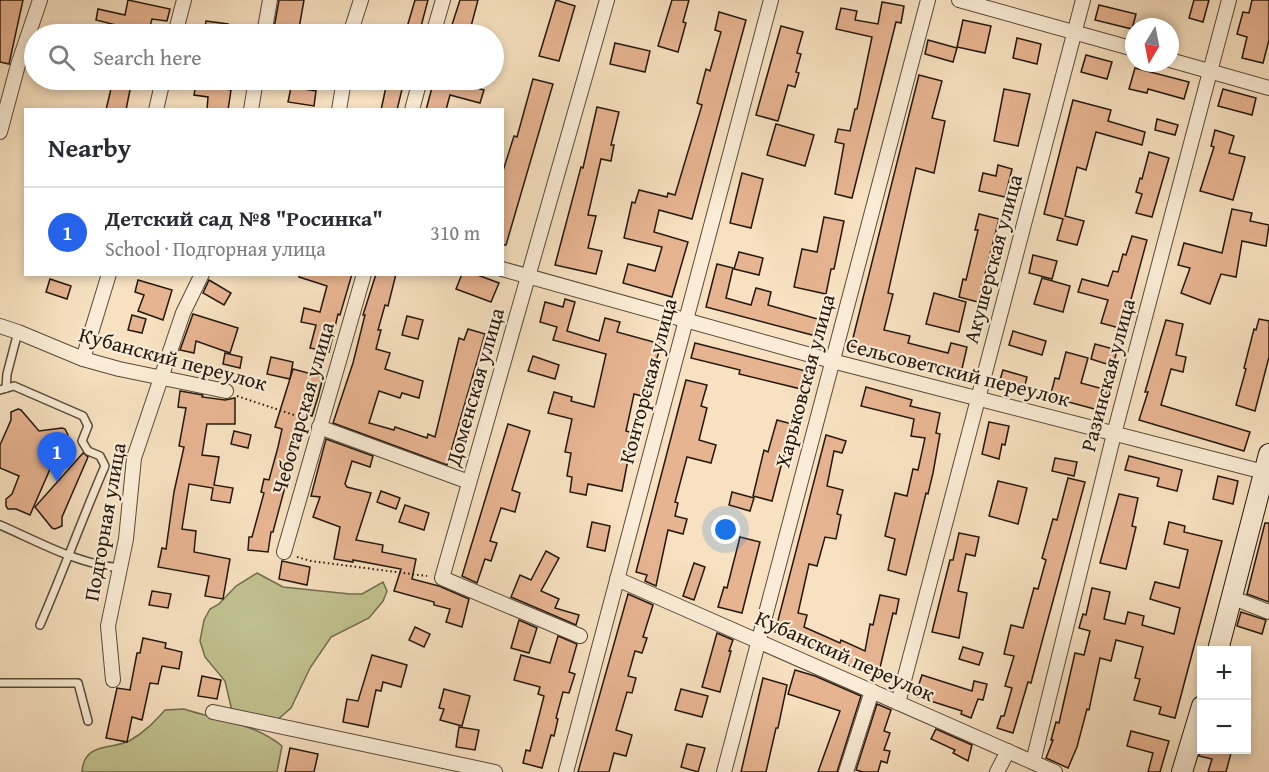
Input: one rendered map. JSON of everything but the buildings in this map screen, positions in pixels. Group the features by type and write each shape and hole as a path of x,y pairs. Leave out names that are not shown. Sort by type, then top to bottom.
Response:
{"street":[{"path":"32,24 40,0"},
{"path":"178,24 184,0"},
{"path":"266,24 270,0"},
{"path":"353,24 361,0"},
{"path":"436,24 443,0"},
{"name":"Доменская улица","path":"442,578 607,0"},
{"name":"Конторская улица","path":"566,772 771,0"},
{"name":"Харьковская улица","path":"724,772 928,0"},
{"path":"959,0 1125,47"},
{"name":"Акушерская улица","path":"898,703 1083,0"},
{"name":"Разинская улица","path":"1032,762 1114,434 1229,0"},
{"path":"0,132 24,47"},
{"path":"1179,62 1269,88"},
{"path":"157,108 161,90"},
{"path":"251,108 254,90"},
{"path":"339,108 342,90"},
{"path":"413,108 417,90"},
{"name":"Сельсоветский переулок","path":"504,270 832,361 1114,434 1267,463"},
{"path":"83,359 108,276"},
{"name":"Подгорная улица","path":"113,680 108,626 126,539 134,458 183,314 201,276"},
{"name":"Чеботарская улица","path":"284,552 363,276"},
{"name":"Кубанский переулок","path":"0,326 83,359 119,369 226,391"},
{"path":"319,427 469,482"},
{"path":"1219,646 1267,463"},
{"path":"442,578 580,636"},
{"name":"Кубанский переулок","path":"618,579 1055,772"},
{"path":"1233,598 1269,612"},
{"path":"846,772 872,691"},
{"path":"213,712 495,772"},
{"path":"1182,772 1197,722"},
{"path":"997,772 1008,751"}],"lane":[{"path":"3,389 18,332"},
{"path":"3,389 14,386 83,416 88,426 82,441 88,451 100,456 105,466 74,537 70,556 40,625"},
{"path":"0,525 70,556 101,566 120,568"},
{"path":"0,683 78,683 88,721"}],"path":[{"name":"Кубанский переулок","path":"226,391 309,420 319,427"},
{"path":"284,552 311,561 442,578"}],"green space":[{"path":"257,573 283,587 362,594 383,582 387,591 383,601 369,618 331,637 310,668 291,708 276,721 232,711 225,681 205,657 200,641 204,620 210,609 219,604 236,586"},
{"path":"184,709 247,727 271,738 282,746 277,772 82,772 84,762 93,751 129,741 144,731 165,710"}],"place":[{"name":"Детский сад №8 \"Росинка\"","path":"57,482"}]}
